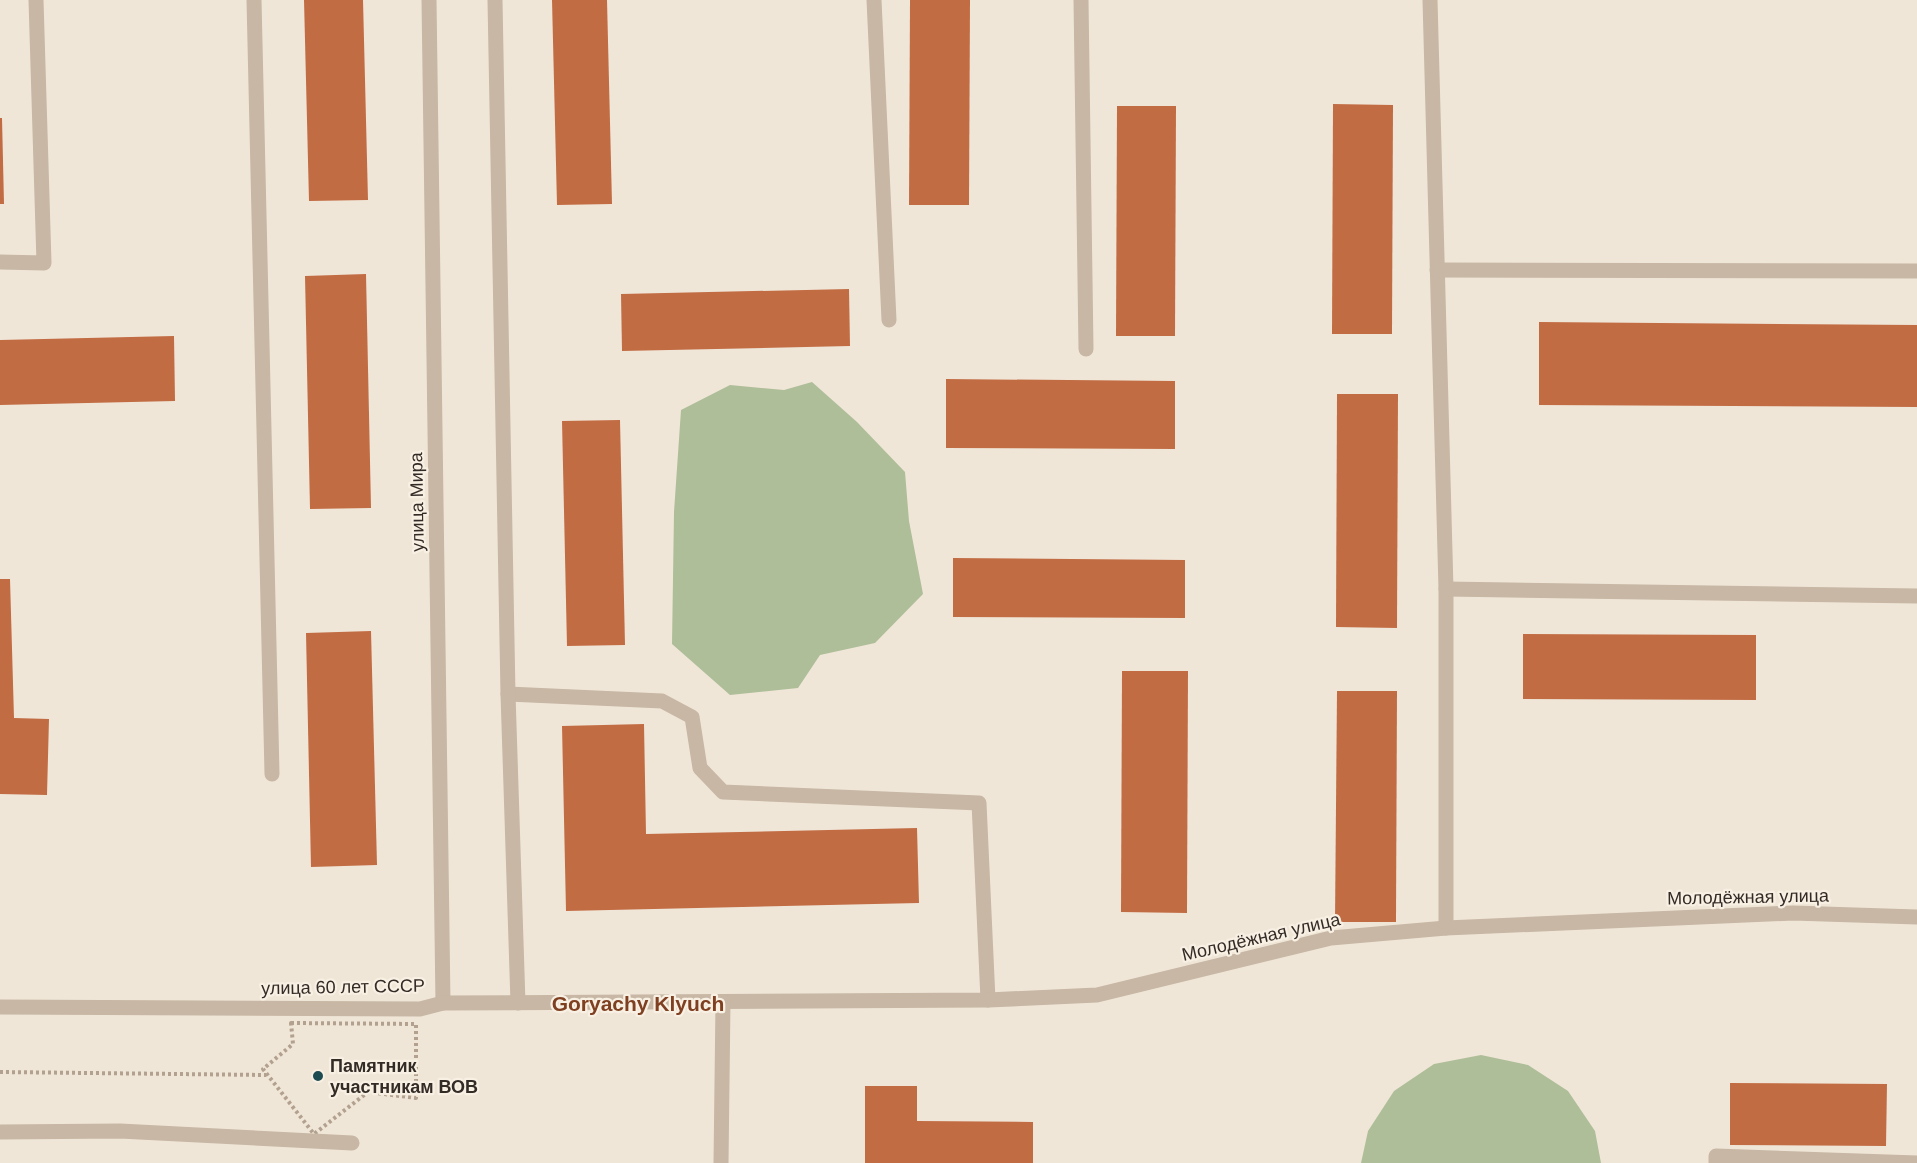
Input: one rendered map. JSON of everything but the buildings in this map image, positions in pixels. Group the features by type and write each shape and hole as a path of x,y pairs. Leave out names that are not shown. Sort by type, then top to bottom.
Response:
{"street":[{"path":"0,262 44,263 36,0"},
{"path":"254,0 272,774"},
{"name":"улица Мира","path":"429,0 443,1004"},
{"path":"495,0 508,694 518,1003"},
{"path":"874,0 889,320"},
{"path":"1081,0 1086,348"},
{"path":"1430,0 1446,589 1446,928"},
{"path":"1437,270 1917,271"},
{"path":"1446,589 1917,596"},
{"path":"508,694 662,702 692,717 700,768 723,792 979,803 988,1000"},
{"name":"Молодёжная улица","path":"723,1002 988,1000 1097,995 1331,938 1446,928 1793,913 1917,917"},
{"path":"721,1163 723,1002"},
{"name":"улица 60 лет СССР","path":"0,1007 420,1009 443,1004 723,1002"},
{"path":"0,1132 120,1131 352,1143"},
{"path":"1716,1163 1716,1156 1821,1161 1917,1162"}],"path":[{"path":"291,1023 416,1024 416,1098 368,1092 314,1134 267,1074 263,1069 293,1044 291,1023"},
{"path":"0,1072 267,1074"}],"green space":[{"path":"812,382 857,422 905,472 909,521 923,594 875,643 820,655 798,688 730,695 672,644 674,512 681,410 730,385 784,390"},
{"path":"1481,1055 1528,1065 1568,1091 1595,1131 1601,1163 1361,1163 1368,1131 1394,1091 1434,1064"}],"place":[{"name":"Памятник участникам ВОВ","path":"318,1076"}],"district":[{"name":"Goryachy Klyuch","path":"638,1004"}]}
